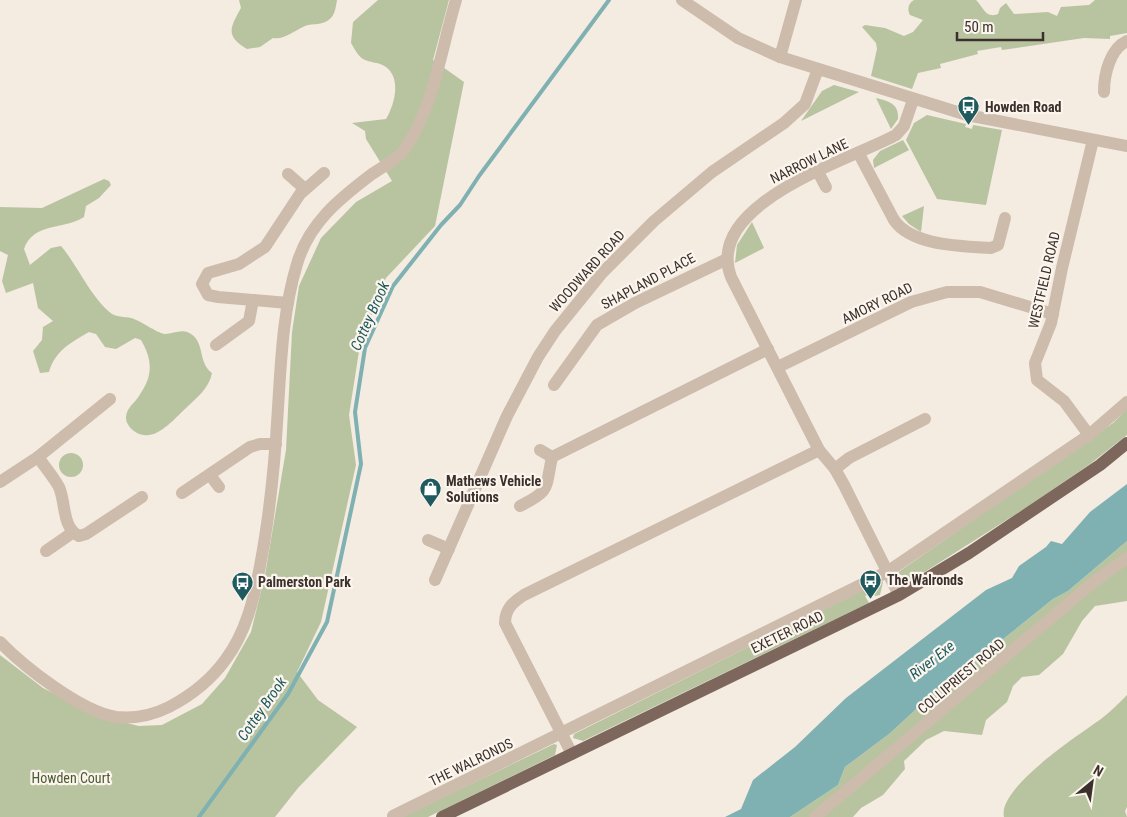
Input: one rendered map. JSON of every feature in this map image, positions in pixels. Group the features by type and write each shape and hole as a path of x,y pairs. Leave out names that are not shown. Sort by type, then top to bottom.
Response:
{"main road":[{"name":"EXETER ROAD","path":"442,817 899,595 969,553 1100,465 1127,444"}],"street":[{"path":"0,642 18,660 51,685 98,711 115,717 143,717 160,712 191,695 217,672 228,658 248,619 268,524 288,303 297,263 310,233 324,215 346,194 403,152 424,113 456,0"},
{"path":"682,0 738,38 780,57 913,100 967,115 1127,146"},
{"path":"780,57 796,0"},
{"path":"1104,92 1105,75 1109,65 1117,48 1127,41"},
{"name":"WOODWARD ROAD","path":"434,580 518,395 538,357 568,313 627,247 680,198 745,148 784,123 805,104 818,69"},
{"name":"NARROW LANE","path":"727,259 730,242 746,218 774,194 859,154 900,131 906,122 913,100"},
{"name":"WESTFIELD ROAD","path":"1089,435 1064,401 1041,386 1035,375 1035,363 1053,314 1060,275 1093,140"},
{"path":"859,154 894,220 898,226 915,238 991,248 998,245 1004,218"},
{"path":"818,172 826,187"},
{"path":"288,303 208,295 202,284 208,273 239,264 264,247 305,189 324,173"},
{"path":"288,174 305,189"},
{"path":"727,259 731,277 819,450 835,469 899,595"},
{"name":"SHAPLAND PLACE","path":"554,385 597,325 635,303 727,259"},
{"name":"AMORY ROAD","path":"778,367 911,302 947,292 980,292 1053,314"},
{"path":"216,345 249,321 253,300"},
{"path":"552,457 768,349"},
{"path":"3,479 38,457 110,399"},
{"name":"THE WALRONDS","path":"393,816 887,572 1089,435 1127,402"},
{"path":"835,469 849,458 925,419"},
{"path":"182,494 250,447 276,444"},
{"path":"540,450 552,457"},
{"path":"572,754 505,623 505,615 509,607 524,595 819,450"},
{"path":"38,457 60,490 68,527 72,533 79,536 86,534 142,497"},
{"path":"520,506 541,495 546,488 552,457"},
{"path":"210,475 219,488"},
{"path":"46,551 72,533"},
{"path":"428,540 449,550"},
{"name":"COLLIPRIEST ROAD","path":"815,817 1095,581 1127,558"}],"green space":[{"path":"239,0 337,0 335,10 328,21 305,26 285,36 273,38 260,47 247,49 235,40 232,31 232,26 241,8"},
{"name":"Howden Court","path":"378,0 449,0 433,60 464,82 435,226 386,278 360,345 349,415 356,465 321,622 297,672 318,700 357,727 298,788 275,817 0,817 0,655 43,688 98,716 139,726 162,725 202,704 225,678 251,632 265,575 286,450 292,332 299,286 321,238 356,202 392,181 366,139 365,131 352,123 386,119 394,100 395,85 391,72 384,65 363,59 351,43 353,22"},
{"path":"914,0 976,0 985,12 990,15 998,14 1000,8 1006,3 1014,14 1048,12 1057,16 1061,7 1089,5 1095,0 1127,0 1127,33 1110,36 1110,39 1084,38 1002,50 1001,47 977,51 978,54 940,64 941,68 918,73 912,89 871,76 877,49 876,43 862,27 865,25 885,28 904,36 913,32 923,20 909,13 909,5"},
{"path":"834,85 859,92 801,121 822,91"},
{"path":"876,98 889,102 897,110 898,119 891,129"},
{"path":"927,115 966,124 965,127 972,129 973,125 1002,130 986,205 937,199 906,140 914,123"},
{"path":"903,140 909,150 874,168 873,160 880,151"},
{"path":"104,179 109,181 111,185 99,198 86,206 84,217 34,234 28,240 24,249 30,265 51,248 61,246 91,291 112,314 134,319 165,334 188,332 198,342 205,364 212,373 208,384 198,397 168,425 162,430 148,435 141,435 134,431 128,425 126,418 127,411 144,389 149,375 148,355 141,340 135,338 116,349 105,347 96,334 89,332 59,353 49,372 40,373 33,351 42,340 43,327 53,321 38,308 33,283 6,293 2,281 8,255 0,251 0,207 42,208"},
{"path":"924,206 921,232 909,224 902,216"},
{"path":"752,222 764,248 735,263 737,245"},
{"path":"1127,409 1127,435 1090,464 1027,507 912,580 897,573 1113,423"},
{"path":"71,453 80,456 83,465 80,474 71,477 62,474 59,465 62,456"},
{"path":"1127,541 1127,601 1095,606 1082,621 1063,654 1039,675 1022,677 1013,686 1007,702 986,720 982,735 944,731 926,740 904,761 905,769 883,795 861,808 853,817 790,817 838,785 845,767 889,734 961,668 989,646 1002,640 1053,599 1068,591"},
{"path":"881,581 883,582 880,595 875,596 873,593 865,596 869,603 583,741 573,738 574,734"},
{"path":"1127,695 1127,807 1125,811 1127,817 1004,817 1005,805 1026,777 1059,749 1104,716"},
{"path":"554,744 557,745 555,755 428,817 402,817"}],"water":[{"name":"River Exe","path":"1127,484 1127,541 1068,591 1053,599 1002,640 989,646 961,668 889,734 845,767 838,785 790,817 725,817 741,809 753,780 795,747 846,698 986,590 1012,578 1019,566 1046,547 1051,541 1062,544 1090,512"}],"waterway":[{"name":"Cottey Brook","path":"199,817 288,694 327,622 361,464 355,412 365,348 393,286 441,225 460,205 479,176 609,0"}],"place":[{"name":"Howden Road","path":"969,126"},
{"name":"Mathews Vehicle Solutions","path":"430,508"},
{"name":"The Walronds","path":"871,599"},
{"name":"Palmerston Park","path":"242,601"}]}
